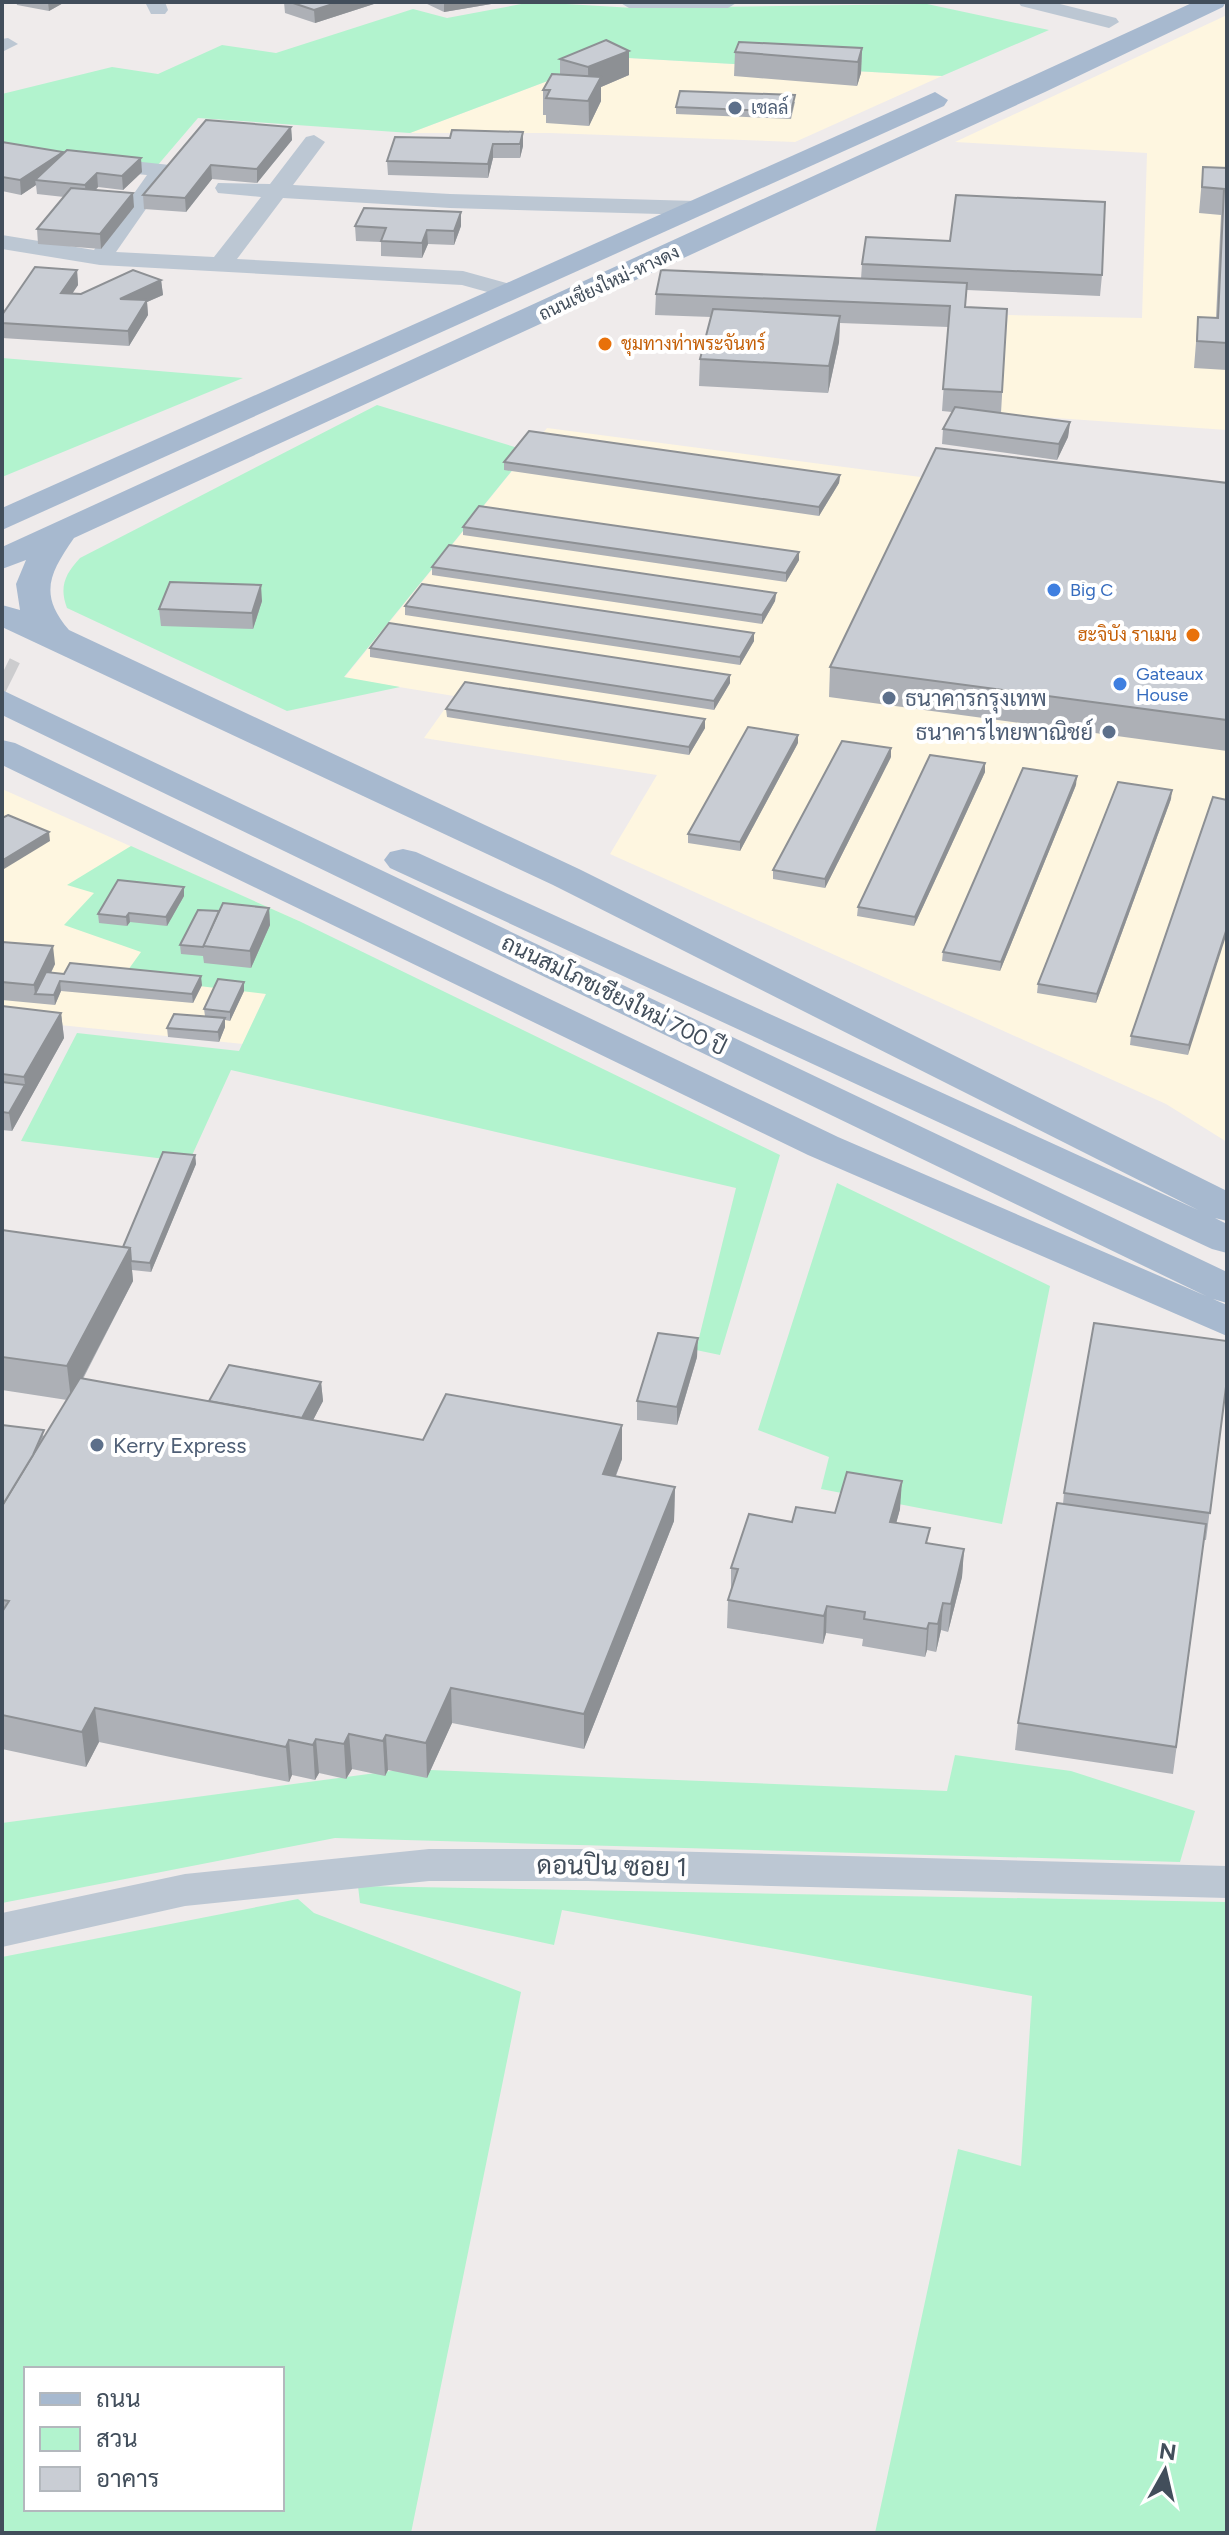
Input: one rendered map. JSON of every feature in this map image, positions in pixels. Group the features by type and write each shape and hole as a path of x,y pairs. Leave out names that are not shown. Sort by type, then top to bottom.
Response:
{"main road":[{"name":"ถนนเชียงใหม่-หางดง","path":"2,559 1214,2"},
{"path":"1068,40 1117,18 1165,25"},
{"name":"ถนนเชียงใหม่-หางดง","path":"2,520 958,90"},
{"path":"2,511 38,504"},
{"path":"50,635 36,613 32,588 40,565 63,531"},
{"path":"2,615 566,877 1227,1208"},
{"path":"2,628 50,635"},
{"name":"ถนนสมโภชเชียงใหม่ 700 ปี","path":"7,690 1227,1240"},
{"name":"ถนนสมโภชเชียงใหม่ 700 ปี","path":"7,690 1227,1289"},
{"path":"2,751 823,1146 1227,1322"}],"street":[{"path":"629,2 728,2"},
{"path":"1028,2 1117,18"},
{"path":"220,265 314,142"},
{"path":"2,154 162,170 100,258"},
{"path":"226,188 696,208"},
{"path":"2,242 100,258 463,278 509,291"},
{"name":"ดอนปิน ซอย 1","path":"2,1930 185,1890 429,1865 588,1865 1227,1882"}],"shaded area":[{"path":"1227,15 1227,430 999,414 1008,315 1142,318 1147,153 955,142"},
{"path":"611,57 942,76 795,142 550,133 410,133"},
{"path":"547,428 1227,517 1227,1142 1166,1104 610,854 657,775 424,738 454,696 344,678"},
{"path":"2,789 299,921 243,1044 2,1019"}],"green space":[{"path":"532,2 634,8 927,4 1049,30 942,76 611,57 410,133 198,118 157,166 2,150 2,94 112,67 158,74 222,45 276,53 413,9 447,18"},
{"path":"2,358 243,378 2,477"},
{"path":"377,405 528,451 344,677 400,687 287,711 67,608 65,581 80,558"},
{"path":"131,846 299,921 780,1155 720,1355 696,1350 736,1188 231,1070 189,1162 21,1141 77,1033 239,1051 266,994 123,977 141,952 64,925 94,893 67,885"},
{"path":"837,1183 1050,1286 1002,1524 821,1489 829,1457 758,1430"},
{"path":"955,1755 1071,1771 1195,1811 1180,1862 335,1838 2,1903 2,1823 406,1769 947,1791"},
{"path":"358,1886 1227,1902 1227,2533 875,2533 958,2149 1021,2166 1032,1996 562,1910 554,1945 360,1903"},
{"path":"298,1899 314,1913 521,1992 411,2533 2,2533 2,1957"}],"building":[{"path":"290,2 339,2 314,10"},
{"path":"606,40 629,51 588,67 560,59"},
{"path":"739,42 862,48 858,62 735,52"},
{"path":"552,74 601,77 588,101 546,98 550,90 543,90"},
{"path":"680,91 795,95 791,112 676,107"},
{"path":"206,120 291,127 257,169 211,165 185,198 143,195"},
{"path":"452,130 523,132 520,144 493,144 488,164 387,161 395,137 450,138"},
{"path":"2,142 63,152 20,180 2,177"},
{"path":"67,150 141,158 122,176 97,173 85,185 35,180"},
{"path":"1203,167 1227,168 1227,343 1197,341 1198,317 1218,318 1224,189 1202,187"},
{"path":"71,188 133,193 100,234 37,229"},
{"path":"956,195 1105,202 1102,275 862,264 866,237 950,241"},
{"path":"364,208 461,212 454,231 427,230 422,243 381,241 386,228 355,226"},
{"path":"35,267 77,270 61,293 81,294 133,270 161,280 120,299 147,300 128,331 2,323 2,315"},
{"path":"661,270 967,283 965,307 1007,309 1002,392 943,389 950,306 656,294"},
{"path":"713,309 840,316 829,366 700,359"},
{"path":"955,407 1070,422 1059,444 943,429"},
{"path":"529,431 840,475 819,507 504,462"},
{"name":"Big C","path":"936,448 1227,483 1227,720 830,667"},
{"path":"479,506 799,552 786,573 463,527"},
{"path":"449,545 776,593 762,615 432,567"},
{"path":"170,582 261,585 252,613 159,609"},
{"path":"422,584 754,633 740,657 405,606"},
{"path":"389,623 730,675 714,701 370,648"},
{"path":"465,682 705,719 689,747 446,709"},
{"path":"748,727 798,735 740,842 688,834"},
{"path":"842,741 891,748 825,879 773,870"},
{"path":"930,755 985,763 915,917 858,907"},
{"path":"1023,768 1077,776 1001,962 943,952"},
{"path":"1118,782 1172,790 1097,994 1038,984"},
{"path":"1213,797 1227,800 1227,928 1189,1045 1131,1036"},
{"path":"8,815 49,832 3,860 2,818"},
{"path":"118,880 184,887 166,917 98,914"},
{"path":"223,903 269,908 250,951 203,946"},
{"path":"198,910 219,911 203,947 180,945"},
{"path":"2,942 53,946 34,985 2,982"},
{"path":"70,963 201,976 192,994 60,981 54,995 35,994 46,972 64,974"},
{"path":"218,979 244,982 230,1012 204,1009"},
{"path":"2,1006 61,1013 24,1077 2,1074"},
{"path":"174,1014 225,1018 218,1032 167,1028"},
{"path":"2,1082 25,1085 9,1113 2,1112"},
{"path":"163,1152 195,1155 150,1263 131,1261 130,1248 123,1247"},
{"path":"2,1230 130,1248 67,1366 2,1357"},
{"path":"1094,1323 1227,1341 1227,1379 1210,1513 1064,1493"},
{"path":"658,1333 698,1338 677,1407 637,1401"},
{"path":"229,1365 321,1382 302,1418 209,1401"},
{"path":"80,1378 423,1440 446,1394 622,1425 603,1474 675,1487 584,1714 451,1688 426,1743 386,1735 383,1741 349,1734 344,1744 316,1739 313,1745 289,1740 286,1747 95,1708 82,1732 2,1715 2,1612 9,1601 2,1600 2,1506"},
{"path":"2,1425 44,1430 33,1455 2,1506"},
{"path":"847,1472 902,1481 890,1522 930,1528 926,1543 964,1549 951,1604 943,1603 938,1624 929,1623 927,1629 864,1619 865,1612 827,1606 824,1616 728,1600 738,1569 731,1568 749,1514 792,1522 796,1507 835,1513"},
{"path":"1057,1503 1206,1524 1176,1747 1018,1723"}],"tunnel":[{"path":"2,674 12,679"}],"place":[{"name":"เชลล์","path":"735,108"},
{"name":"ชุมทางท่าพระจันทร์","path":"605,344"},
{"name":"Big C","path":"1054,590"},
{"name":"ฮะจิบัง ราเมน","path":"1193,635"},
{"name":"Gateaux House","path":"1120,684"},
{"name":"ธนาคารกรุงเทพ","path":"889,698"},
{"name":"ธนาคารไทยพาณิชย์","path":"1109,732"},
{"name":"Kerry Express","path":"97,1445"}]}
